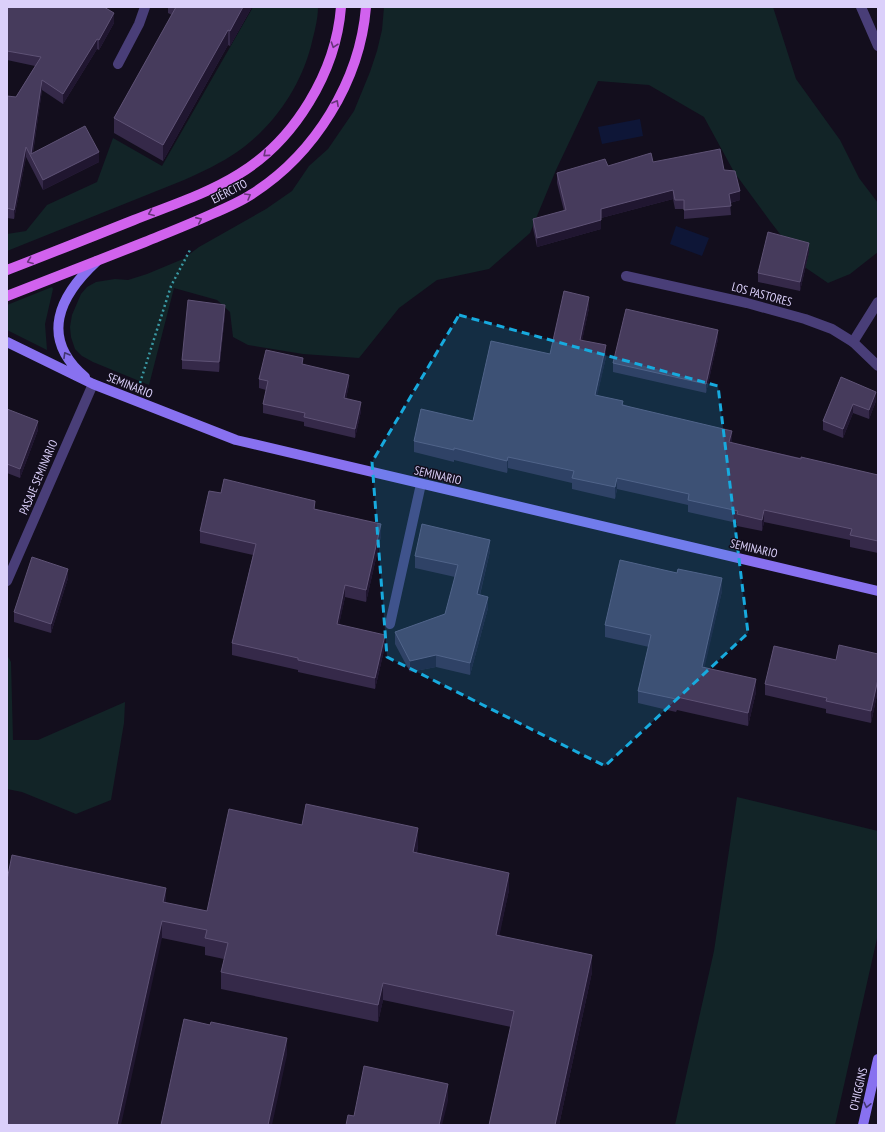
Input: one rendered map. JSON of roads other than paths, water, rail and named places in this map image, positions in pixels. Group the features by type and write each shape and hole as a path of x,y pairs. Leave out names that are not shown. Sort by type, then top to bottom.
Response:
{"main road":[{"name":"EJÉRCITO","path":"7,270 204,192 228,180 254,164 273,148 290,128 309,101 325,71 336,41 341,7"},
{"name":"EJÉRCITO","path":"7,296 233,205 252,195 269,183 290,165 310,143 331,112 348,80 360,48 365,24 366,7"}],"street":[{"path":"118,64 144,14 145,7"},
{"path":"861,7 878,46"},
{"path":"93,384 79,372 65,355 59,330 62,308 70,291 98,260"},
{"name":"LOS PASTORES","path":"626,276 747,303 832,329 853,342 878,366"},
{"path":"853,342 878,302"},
{"name":"SEMINARIO","path":"7,342 93,384 236,440 878,591"},
{"name":"PASAJE SEMINARIO","path":"7,581 93,384"},
{"path":"390,624 421,484"},
{"name":"O'HIGGINS","path":"863,1125 878,1058"}],"water":[{"path":"640,119 643,136 602,144 598,127"},
{"path":"676,226 709,238 702,256 670,244"}]}
